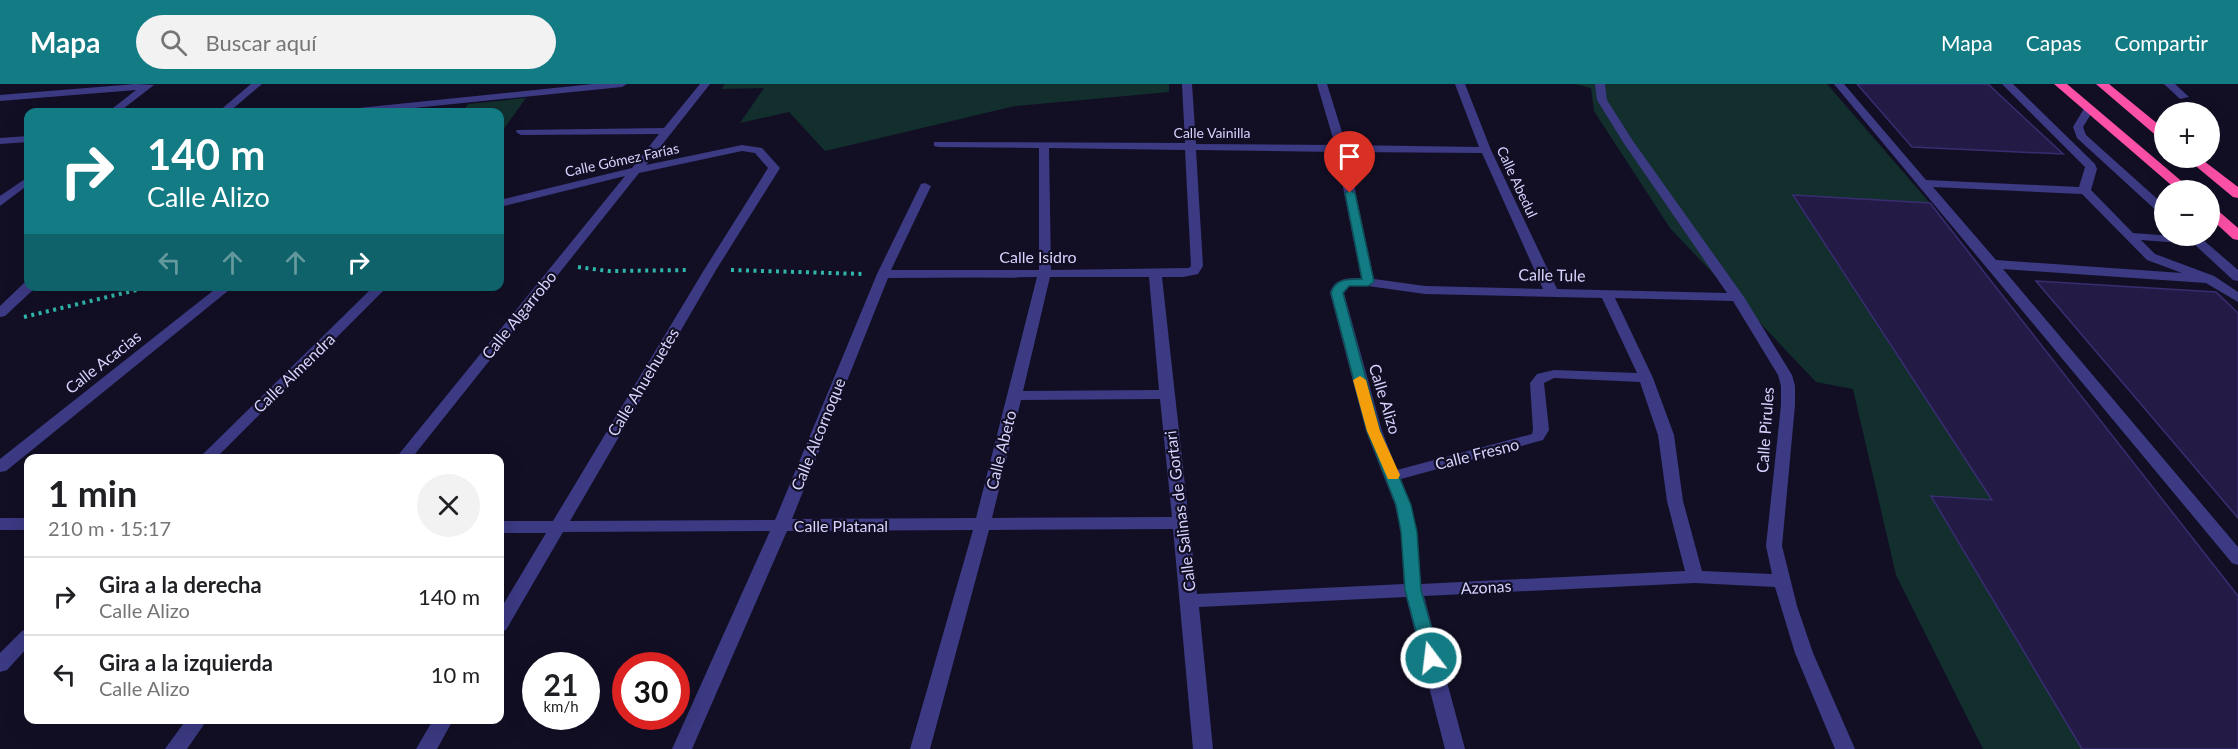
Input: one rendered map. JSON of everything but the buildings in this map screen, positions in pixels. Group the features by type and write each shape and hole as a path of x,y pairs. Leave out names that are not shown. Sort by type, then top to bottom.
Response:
{"highway":[{"path":"2060,84 2173,180"},
{"path":"2102,84 2154,127"},
{"path":"2205,168 2238,194"},
{"path":"2220,220 2238,236"}],"street":[{"path":"229,108 257,84"},
{"path":"389,108 622,84"},
{"name":"Calle Algarrobo","path":"407,454 705,84"},
{"path":"1187,84 1190,148"},
{"path":"1322,84 1341,148 1368,282"},
{"name":"Calle Abedul","path":"1460,84 1486,150 1551,291"},
{"name":"Calle Pirules","path":"1600,84 1602,100 1628,142 1737,297 1778,361 1788,386 1774,546 1781,581 1804,653 1845,749"},
{"path":"1839,84 2238,559"},
{"path":"2007,84 2091,166 2092,171 2084,184 2085,190 2131,237 2157,260 2209,279 2238,297"},
{"path":"2169,84 2184,97"},
{"path":"0,98 148,85"},
{"path":"118,108 148,85"},
{"path":"452,108 458,101"},
{"path":"2089,109 2078,127 2081,136 2154,202"},
{"path":"521,132 669,130"},
{"path":"0,141 24,139"},
{"name":"Calle Vainilla","path":"938,144 1486,150"},
{"name":"Calle Abeto","path":"920,749 982,526 1045,273 1044,145"},
{"name":"Calle Gómez Farías","path":"504,202 635,171 752,148"},
{"name":"Calle Ahuehuetes","path":"504,618 710,270 772,173 774,168 771,164 758,150 752,148"},
{"name":"Calle Isidro","path":"883,274 1193,271 1197,266 1190,148"},
{"path":"1924,183 2085,190"},
{"path":"0,202 24,184"},
{"name":"Calle Alcornoque","path":"682,749 781,526 883,274 925,186"},
{"path":"0,190 18,189"},
{"path":"2131,237 2154,237"},
{"path":"2203,246 2238,277"},
{"path":"1992,264 2209,279"},
{"name":"Calle Salinas de Gortari","path":"1155,273 1166,394 1191,601 1203,749"},
{"name":"Calle Alizo","path":"1368,282 1347,282 1338,288 1337,293 1374,431 1394,476 1403,505 1409,532 1413,590 1455,749"},
{"name":"Calle Tule","path":"1368,282 1416,290 1551,291 1737,297"},
{"path":"0,313 24,291"},
{"name":"Calle Acacias","path":"0,467 222,291"},
{"name":"Calle Almendra","path":"211,454 377,291"},
{"path":"1606,293 1646,378 1666,435 1675,501 1695,577"},
{"name":"Calle Fresno","path":"1394,476 1538,437 1541,430 1537,383 1542,377 1554,374 1646,378"},
{"path":"1015,396 1166,394"},
{"name":"Calle Platanal","path":"504,527 982,526 1182,523"},
{"path":"0,524 24,524"},
{"name":"Azonas","path":"1191,601 1695,577 1781,581"},
{"path":"0,665 24,640"},
{"path":"175,749 194,724"},
{"path":"426,749 441,724"}],"path":[{"path":"22,318 133,291"}],"green space":[{"path":"725,84 1169,84 1169,92 1015,106 825,151 789,112 740,123 764,88 721,89"},
{"path":"1575,84 1827,84 1930,203 1793,196 1992,500 1931,497 2082,749 1983,749 1896,575 1853,389 1816,382 1670,228 1594,111 1591,88"},
{"path":"526,98 504,128 504,108 466,108 468,104"}],"slow traffic":[{"path":"1360,380 1374,431 1393,475"}],"route":[{"path":"1350,193 1368,282 1347,282 1338,288 1337,293 1374,431 1394,476 1403,505 1409,532 1413,590 1431,658"}]}
